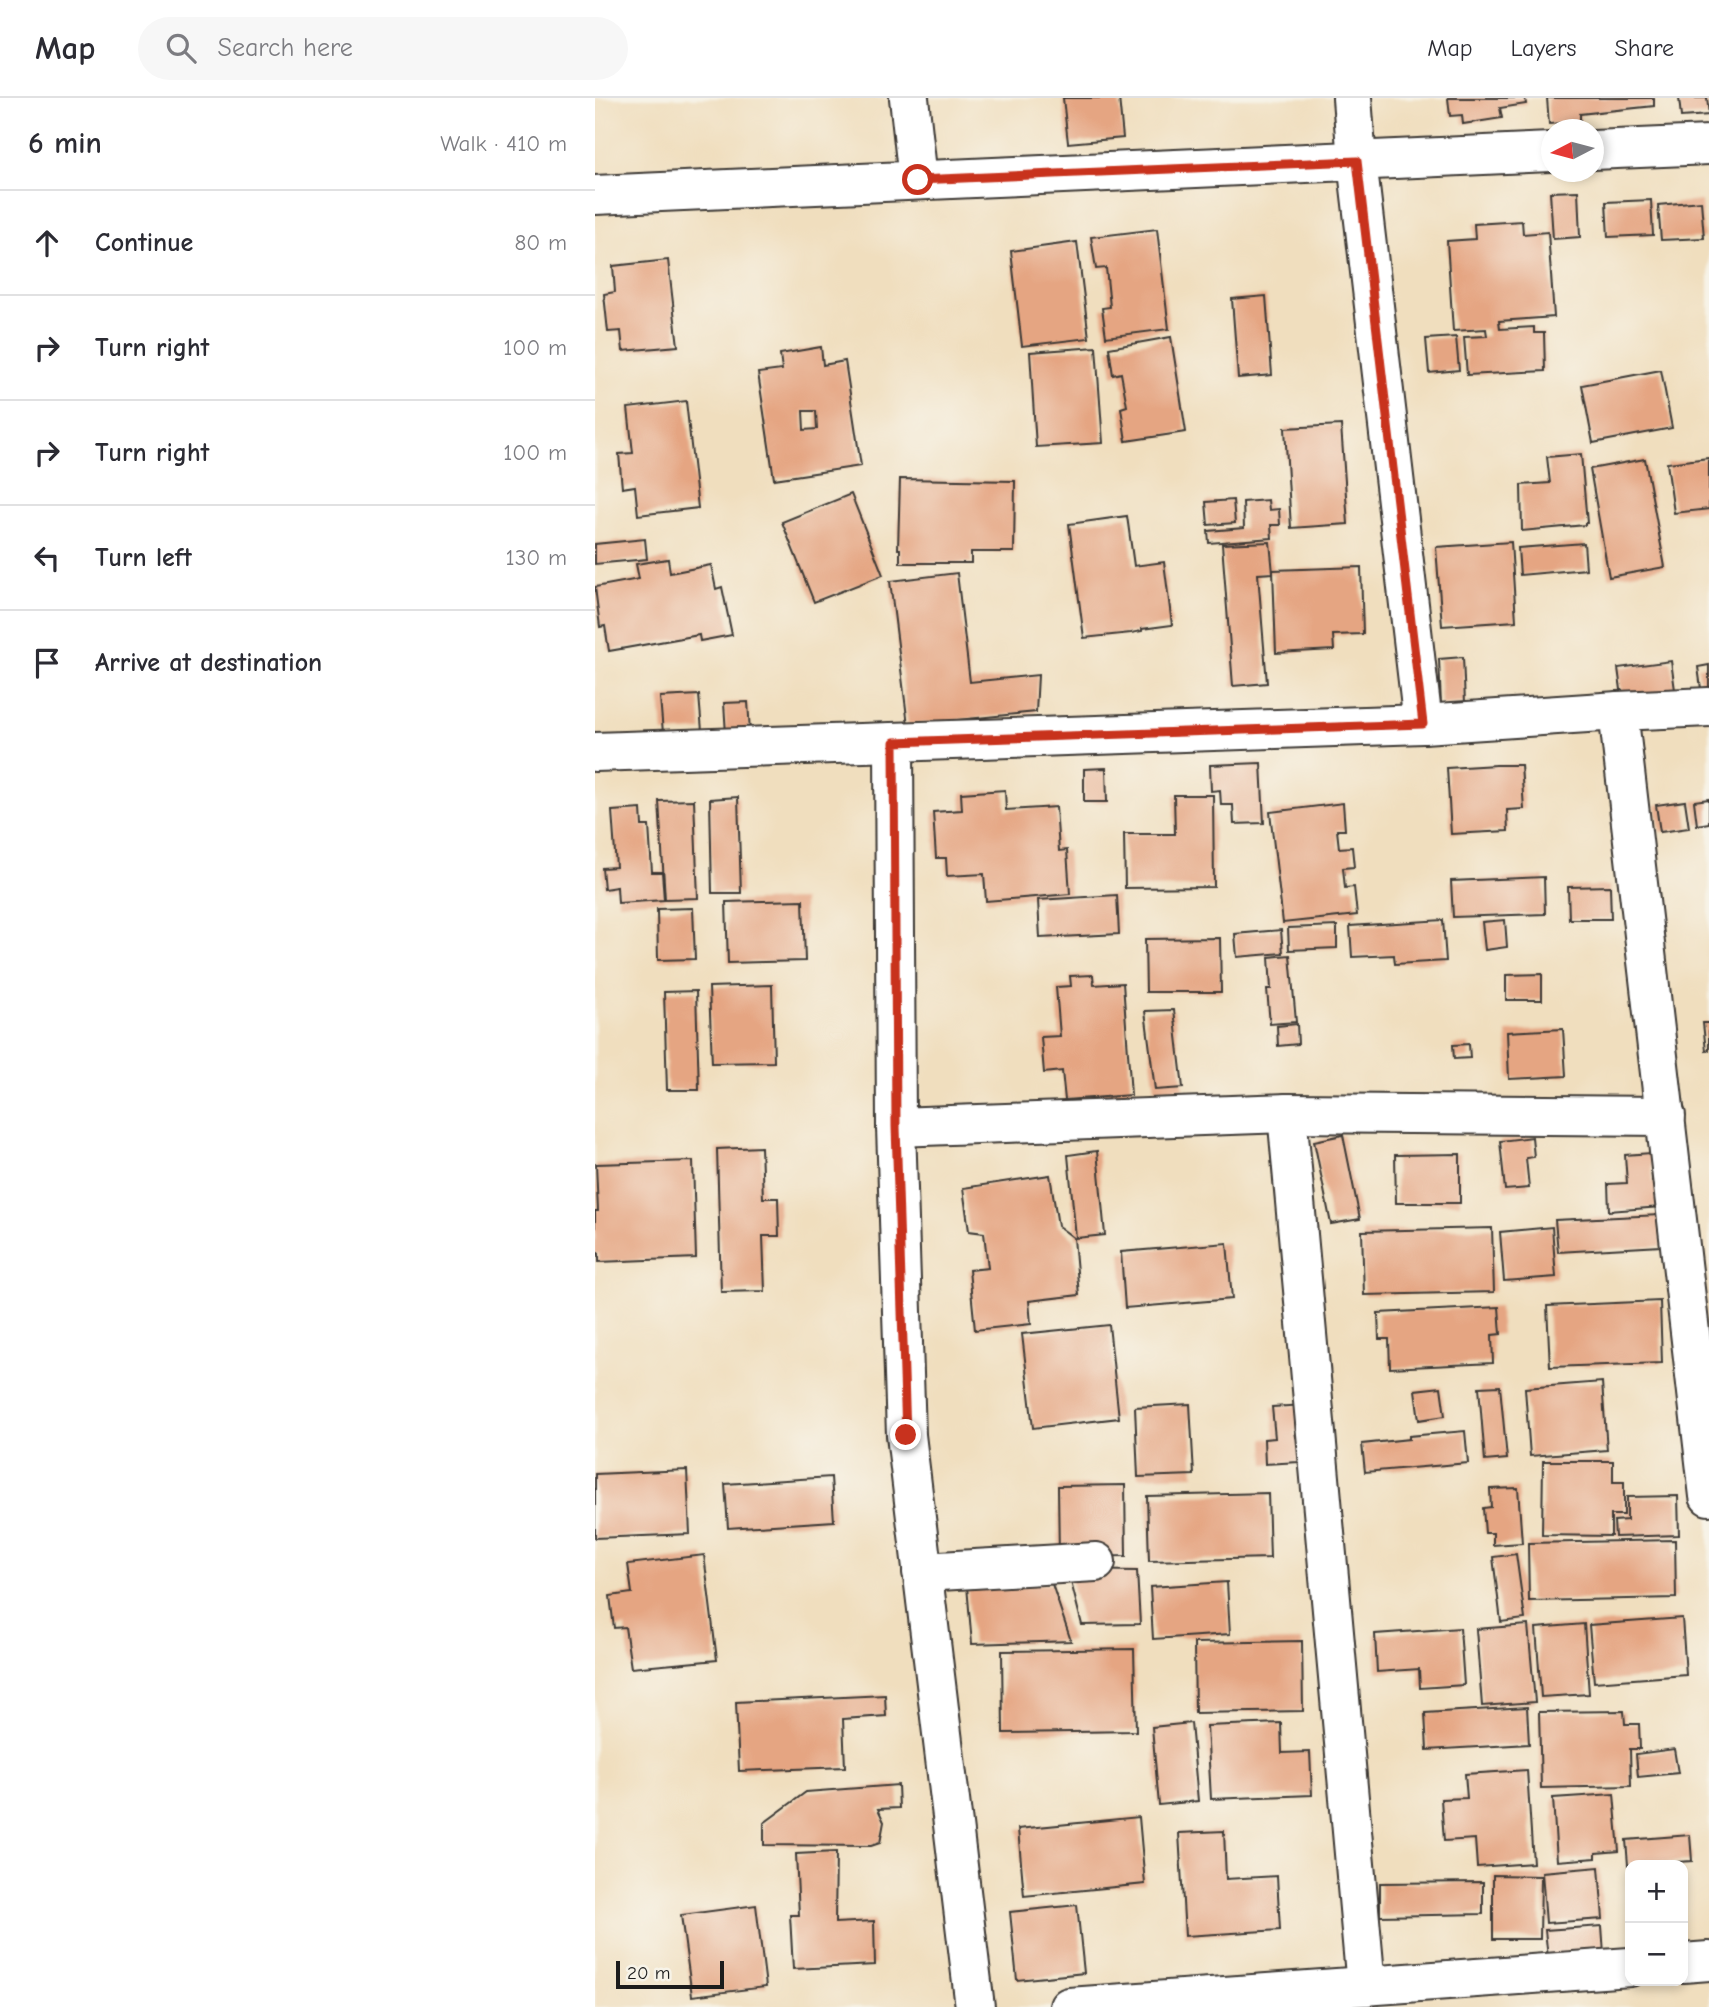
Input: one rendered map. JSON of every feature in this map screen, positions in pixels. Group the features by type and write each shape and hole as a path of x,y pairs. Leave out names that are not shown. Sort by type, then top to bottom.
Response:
{"street":[{"path":"909,98 918,180"},
{"path":"1352,98 1357,161 1423,724"},
{"path":"1604,150 1709,145"},
{"path":"595,195 1541,153"},
{"path":"595,752 1423,724 1709,708"},
{"path":"1618,711 1709,1496"},
{"path":"894,742 896,1127 906,1435 975,2007"},
{"path":"896,1127 1287,1113 1666,1116"},
{"path":"1287,1113 1366,1986"},
{"path":"922,1572 1096,1562"},
{"path":"1688,1963 1709,1961"},
{"path":"1069,2007 1625,1967"}],"building":[{"path":"1063,98 1119,98 1123,138 1068,143"},
{"path":"1448,98 1525,98 1526,104 1500,108 1502,118 1463,124 1462,115 1450,116"},
{"path":"1547,98 1654,98 1654,106 1580,114 1580,119 1549,119"},
{"path":"1679,98 1707,98 1709,115 1681,117"},
{"path":"1578,191 1580,237 1553,239 1550,192"},
{"path":"1651,200 1653,235 1608,237 1606,202"},
{"path":"1701,201 1704,238 1661,240 1658,205"},
{"path":"1522,221 1523,234 1548,232 1554,317 1499,321 1500,329 1534,327 1534,333 1544,333 1545,371 1467,375 1464,337 1487,336 1486,329 1453,331 1447,241 1475,239 1474,224"},
{"path":"1157,229 1169,329 1106,337 1102,308 1110,307 1106,268 1096,269 1091,237"},
{"path":"1077,242 1089,338 1022,346 1011,251"},
{"path":"668,260 678,346 623,351 621,331 608,332 604,294 615,292 613,266"},
{"path":"1266,296 1272,375 1238,378 1232,299"},
{"path":"1171,337 1186,432 1126,441 1121,408 1127,406 1121,373 1113,375 1109,348"},
{"path":"1456,337 1459,370 1429,373 1426,339"},
{"path":"821,347 823,365 845,361 861,466 774,479 758,373 782,370 780,354","holes":["803,411 816,411 817,429 804,430"]},
{"path":"1096,347 1103,443 1036,447 1030,352"},
{"path":"1661,370 1672,428 1593,443 1582,385"},
{"path":"686,401 698,508 638,515 635,486 622,488 619,454 633,453 628,408"},
{"path":"1341,425 1348,524 1291,528 1285,428"},
{"path":"1581,454 1587,523 1522,531 1521,485 1550,483 1547,457"},
{"path":"1709,458 1709,509 1674,513 1667,463"},
{"path":"1645,459 1665,567 1609,577 1590,469"},
{"path":"900,479 1015,481 1014,552 971,552 971,563 900,563"},
{"path":"851,494 883,575 814,602 782,522"},
{"path":"1233,500 1235,523 1208,525 1206,502"},
{"path":"1268,500 1269,510 1279,509 1280,525 1271,525 1272,538 1209,543 1208,531 1244,528 1243,502"},
{"path":"1127,516 1134,566 1164,562 1172,625 1084,638 1069,524"},
{"path":"645,539 647,559 595,564 595,544"},
{"path":"1270,542 1273,573 1258,574 1267,683 1233,686 1222,544"},
{"path":"1511,542 1516,621 1442,626 1436,547"},
{"path":"1584,543 1586,569 1520,575 1518,548"},
{"path":"668,559 670,573 711,565 716,589 722,587 732,635 700,641 699,635 609,651 605,626 600,627 595,587 639,579 636,564"},
{"path":"1361,567 1363,634 1333,635 1334,650 1276,653 1273,570"},
{"path":"957,573 970,682 1038,675 1036,712 908,725 890,581"},
{"path":"1463,657 1465,703 1441,705 1439,659"},
{"path":"1671,661 1675,690 1622,697 1618,668"},
{"path":"1709,665 1709,695 1702,696 1698,667"},
{"path":"699,695 702,731 663,733 660,697"},
{"path":"748,702 750,732 726,734 724,703"},
{"path":"1261,763 1264,823 1234,824 1233,805 1221,805 1220,790 1211,791 1210,765"},
{"path":"1521,765 1524,809 1507,810 1508,831 1451,834 1447,768"},
{"path":"1106,768 1107,802 1084,802 1084,769"},
{"path":"1005,790 1006,810 1056,807 1059,851 1067,850 1070,894 986,901 984,874 947,876 946,858 936,858 933,812 962,810 961,793"},
{"path":"1174,795 1213,795 1214,887 1125,888 1124,834 1175,834"},
{"path":"738,797 741,893 712,893 710,799"},
{"path":"1709,799 1709,823 1697,825 1694,801"},
{"path":"694,800 698,898 665,899 659,801"},
{"path":"1685,801 1689,828 1660,832 1656,805"},
{"path":"1343,803 1345,830 1337,830 1339,848 1352,847 1354,867 1343,868 1345,888 1354,887 1357,915 1283,923 1270,812"},
{"path":"641,809 642,826 649,826 652,872 662,872 664,900 618,903 617,887 604,889 602,868 616,867 612,811"},
{"path":"1544,877 1545,914 1453,917 1451,881"},
{"path":"1610,886 1611,919 1569,919 1568,887"},
{"path":"1117,895 1119,934 1040,938 1038,900"},
{"path":"803,900 805,961 728,963 726,902"},
{"path":"693,908 695,959 658,960 657,909"},
{"path":"1443,920 1446,961 1395,964 1394,955 1352,957 1350,926"},
{"path":"1505,920 1507,947 1485,950 1482,922"},
{"path":"1337,926 1337,948 1289,950 1288,928"},
{"path":"1281,930 1283,953 1237,957 1235,934"},
{"path":"1220,938 1221,992 1146,992 1145,939"},
{"path":"1290,955 1296,1022 1270,1024 1267,989 1271,989 1269,957"},
{"path":"1542,974 1542,1000 1506,1000 1506,975"},
{"path":"1093,975 1094,985 1123,983 1131,1095 1065,1100 1062,1071 1044,1073 1041,1037 1060,1036 1056,987 1071,986 1070,976"},
{"path":"772,985 774,1062 712,1063 709,987"},
{"path":"696,991 699,1090 667,1090 664,992"},
{"path":"1174,1010 1183,1088 1155,1090 1145,1011"},
{"path":"1703,1023 1709,1023 1709,1050 1706,1051"},
{"path":"1297,1024 1298,1044 1278,1046 1277,1026"},
{"path":"1563,1029 1566,1076 1509,1079 1507,1032"},
{"path":"1469,1044 1470,1058 1454,1059 1453,1045"},
{"path":"1343,1135 1360,1219 1331,1224 1314,1141"},
{"path":"1532,1137 1534,1157 1526,1158 1529,1188 1505,1190 1500,1141"},
{"path":"761,1147 763,1198 778,1198 779,1236 763,1236 765,1291 721,1292 717,1149"},
{"path":"1097,1151 1105,1235 1076,1238 1068,1155"},
{"path":"1651,1153 1652,1182 1660,1182 1661,1207 1609,1211 1608,1184 1627,1183 1625,1155"},
{"path":"1460,1154 1460,1203 1396,1203 1395,1155"},
{"path":"693,1161 696,1258 599,1262 599,1253 595,1254 595,1211 598,1211 596,1164"},
{"path":"1050,1175 1058,1226 1074,1238 1079,1295 1029,1301 1031,1324 975,1330 969,1270 988,1268 984,1233 969,1231 963,1188"},
{"path":"1660,1215 1661,1246 1558,1252 1555,1220"},
{"path":"1552,1227 1556,1277 1504,1281 1500,1232"},
{"path":"1492,1228 1494,1292 1364,1295 1362,1231"},
{"path":"1227,1243 1232,1299 1125,1308 1121,1252"},
{"path":"1660,1301 1662,1363 1550,1367 1547,1306"},
{"path":"1499,1307 1501,1334 1492,1335 1493,1363 1390,1368 1389,1339 1379,1339 1378,1313"},
{"path":"1109,1325 1119,1418 1033,1428 1022,1334"},
{"path":"1602,1382 1607,1450 1530,1456 1525,1388"},
{"path":"1500,1386 1507,1459 1485,1461 1479,1387"},
{"path":"1441,1387 1445,1416 1419,1420 1415,1390"},
{"path":"1190,1404 1194,1475 1138,1477 1135,1407"},
{"path":"1306,1405 1307,1431 1295,1431 1296,1437 1298,1436 1299,1462 1265,1464 1264,1439 1275,1438 1272,1407"},
{"path":"1465,1431 1468,1463 1365,1472 1362,1444"},
{"path":"1543,1461 1613,1461 1613,1482 1624,1482 1624,1515 1611,1515 1611,1536 1542,1535"},
{"path":"687,1470 690,1534 595,1538 595,1474"},
{"path":"831,1477 834,1521 728,1528 725,1484"},
{"path":"1125,1485 1126,1556 1059,1557 1058,1486"},
{"path":"1518,1488 1522,1543 1493,1545 1493,1533 1485,1533 1483,1508 1491,1507 1490,1489"},
{"path":"1268,1493 1270,1558 1149,1561 1147,1496"},
{"path":"1678,1496 1679,1535 1615,1537 1614,1521 1627,1520 1627,1497"},
{"path":"1675,1540 1676,1598 1529,1601 1528,1543"},
{"path":"1516,1554 1525,1619 1501,1622 1493,1557"},
{"path":"704,1555 717,1660 631,1668 625,1627 614,1628 610,1596 632,1593 628,1564"},
{"path":"1068,1570 1137,1571 1140,1624 1082,1625"},
{"path":"1227,1582 1230,1634 1153,1639 1150,1587"},
{"path":"1052,1584 1071,1641 972,1644 967,1586"},
{"path":"1682,1618 1686,1675 1594,1682 1589,1625"},
{"path":"1584,1624 1589,1694 1541,1697 1536,1628"},
{"path":"1528,1625 1535,1702 1482,1706 1476,1629"},
{"path":"1460,1628 1464,1685 1420,1688 1419,1669 1377,1672 1375,1634"},
{"path":"1302,1641 1303,1711 1195,1713 1194,1643"},
{"path":"1134,1649 1136,1731 1003,1733 1002,1651"},
{"path":"885,1695 886,1716 843,1719 845,1767 739,1771 736,1702"},
{"path":"1527,1707 1529,1744 1427,1750 1425,1713"},
{"path":"1624,1711 1625,1724 1639,1724 1640,1749 1630,1749 1631,1786 1541,1788 1539,1712"},
{"path":"1191,1723 1198,1801 1159,1805 1152,1727"},
{"path":"1281,1723 1282,1753 1310,1752 1312,1795 1211,1799 1207,1726"},
{"path":"1674,1749 1678,1773 1638,1777 1636,1754"},
{"path":"1527,1770 1533,1863 1477,1867 1475,1839 1444,1841 1441,1799 1467,1798 1465,1774"},
{"path":"898,1785 899,1808 878,1809 884,1822 880,1843 871,1846 764,1845 764,1823 806,1792"},
{"path":"1614,1794 1619,1851 1596,1853 1596,1858 1557,1861 1553,1798"},
{"path":"1139,1817 1145,1884 1024,1896 1018,1829"},
{"path":"1224,1831 1226,1879 1277,1876 1280,1930 1185,1936 1179,1833"},
{"path":"1690,1835 1692,1861 1628,1860 1626,1840"},
{"path":"836,1852 835,1923 874,1921 875,1965 793,1969 790,1915 799,1915 796,1854"},
{"path":"1599,1867 1603,1919 1546,1923 1542,1872"},
{"path":"1493,1875 1541,1876 1540,1939 1493,1939"},
{"path":"1483,1882 1483,1914 1380,1916 1380,1883"},
{"path":"756,1905 766,1987 692,1996 681,1915"},
{"path":"1077,1905 1084,1973 1017,1980 1010,1912"},
{"path":"1602,1926 1604,1954 1548,1958 1545,1930"}],"route":[{"path":"906,1435 896,1127 894,742 1423,724 1357,161 918,180"}]}
